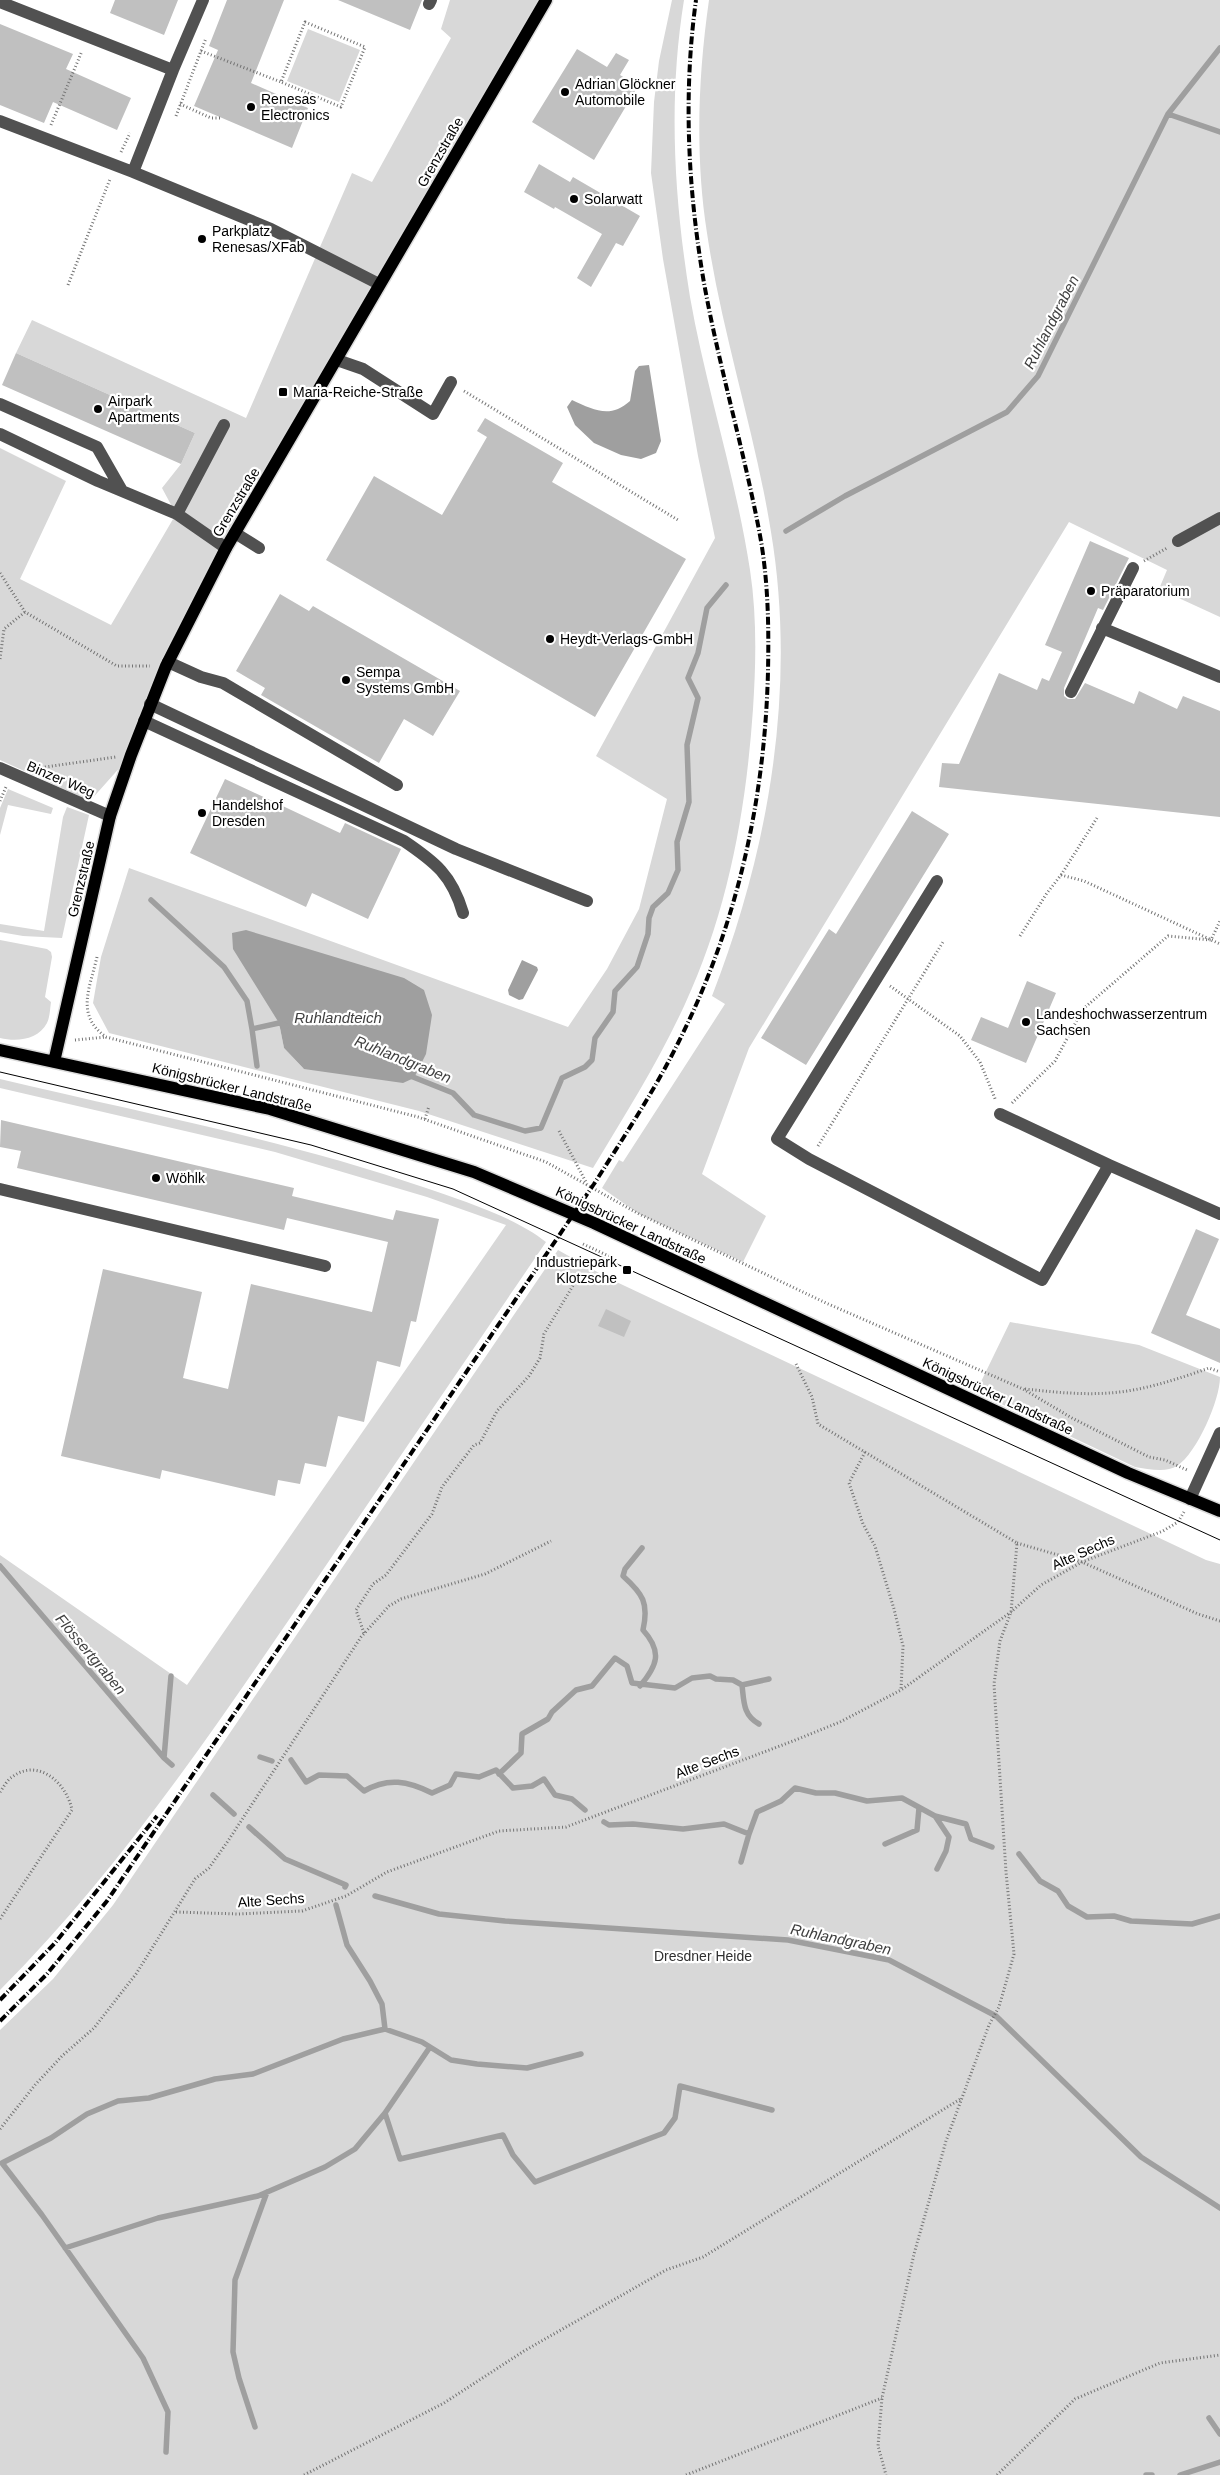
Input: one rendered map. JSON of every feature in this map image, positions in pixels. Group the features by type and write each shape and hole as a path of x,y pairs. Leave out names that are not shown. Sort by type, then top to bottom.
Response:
{"main road":[{"name":"Grenzstraße","path":"54,1062 110,816 150,704 167,664 226,548 546,0"},
{"name":"Königsbrücker Landstraße","path":"0,1050 270,1109 474,1172 594,1223 1128,1473 1220,1511"}],"street":[{"path":"133,172 203,0"},
{"path":"0,2 173,70"},
{"path":"0,121 45,140 133,172 271,229 379,284"},
{"path":"337,360 363,369 433,414 450,382"},
{"path":"0,404 97,447 121,489"},
{"path":"176,514 224,425"},
{"path":"0,434 98,481 121,489 176,514 226,548"},
{"path":"1178,541 1220,518"},
{"path":"235,533 258,548"},
{"path":"1071,692 1133,568"},
{"path":"1102,628 1220,677"},
{"path":"167,664 223,683 397,785"},
{"path":"150,704 456,849 587,901"},
{"path":"144,721 404,841 434,861 457,890 463,913"},
{"name":"Binzer Weg","path":"0,768 110,816"},
{"path":"937,881 777,1140 809,1159 1042,1280 1109,1166"},
{"path":"1000,1114 1109,1166 1220,1214"},
{"path":"0,1189 325,1266"},
{"path":"1190,1499 1220,1433"}],"path":[{"path":"201,51 341,107 365,47 305,22 281,82"},
{"path":"176,116 207,34"},
{"path":"45,140 88,36"},
{"path":"180,104 211,118 220,118"},
{"path":"68,285 115,166"},
{"path":"450,382 678,520"},
{"path":"1133,568 1178,541"},
{"path":"0,573 25,612 117,666 167,664"},
{"path":"0,659 4,629 25,612"},
{"path":"12,774 21,770 131,755"},
{"path":"1020,936 1047,892 1062,875 1097,818"},
{"path":"1062,875 1084,881 1220,944"},
{"path":"1211,940 1220,921"},
{"path":"877,977 960,1036 980,1062 1000,1114 1055,1061 1083,1009 1168,936 1211,940"},
{"path":"809,1159 943,942"},
{"path":"97,957 86,1006 90,1020 97,1030 106,1037"},
{"path":"59,1040 106,1037 425,1119 546,1162 639,1214 826,1303 1023,1389 1072,1418 1149,1457 1165,1460 1200,1476"},
{"path":"425,1119 430,1106"},
{"path":"559,1131 587,1185"},
{"path":"582,1244 615,1259"},
{"path":"364,1633 356,1610 360,1603 372,1584 386,1575 432,1514 442,1487 474,1445 480,1443 497,1411 529,1376 540,1358 544,1334 576,1279"},
{"path":"796,1364 812,1397 818,1424 1017,1543 1082,1562 1198,1614 1220,1621"},
{"path":"1023,1389 1065,1393 1110,1393 1177,1379 1209,1368 1220,1372"},
{"path":"865,1452 849,1482 863,1524 875,1546 896,1618 903,1646 901,1690"},
{"name":"Alte Sechs","path":"176,1912 238,1914 302,1911 346,1896 387,1872 499,1831 566,1827 840,1722 901,1690 1011,1612 1041,1585 1082,1562 1163,1531 1178,1522 1190,1499"},
{"path":"0,2129 35,2085 62,2056 94,2028 136,1974 195,1879 209,1868 238,1826 364,1633 389,1606 401,1599 485,1574 551,1541"},
{"path":"886,2475 878,2446 882,2398 914,2254 946,2141 989,2025 999,2007 1014,1954 1006,1872 994,1684 1000,1641 1011,1612 1017,1543"},
{"path":"0,1792 11,1777 29,1769 52,1775 69,1796 72,1810 0,1919"},
{"path":"304,2475 444,2403 524,2351 666,2270 704,2257 962,2098"},
{"path":"997,2475 1075,2399 1160,2363 1220,2355"},
{"path":"686,2475 882,2398"}],"green space":[{"path":"450,0 546,0 226,548 131,755 90,801 0,760 0,448 66,481 20,579 111,625 176,514 162,488 181,464 195,433 16,353 32,320 246,418 352,173 372,182 451,38 441,29"},
{"path":"672,0 684,0 676,74 675,111 675,148 680,223 690,297 704,365 737,501 750,570 755,622 755,657 750,747 740,823 724,897 700,969 675,1025 653,1067 593,1168 419,1111 109,1033 93,1003 101,957 129,868 568,1027 607,969 639,909 667,799 596,756 715,538 698,456 663,259 651,173 654,102 659,61","holes":["279,1023 304,1069 284,1048"]},
{"path":"709,0 1220,0 1220,617 1159,589 1167,570 1069,522 749,1048 702,1174 766,1216 743,1262 639,1214 602,1188 619,1160 623,1162 725,1004 712,996 732,941 749,884 763,826 773,768 779,709 781,650 778,591 771,532 756,457 713,271 703,204 699,116 702,58"},
{"path":"308,29 360,50 339,102 287,81"},
{"path":"8,789 53,808 51,814 8,805 0,835 0,808"},
{"path":"67,807 89,815 62,938 23,936 0,932 0,924 44,931 63,817"},
{"path":"0,940 47,949 51,952 52,957 45,997 51,1002 49,1018 43,1029 33,1036 13,1040 0,1038"},
{"path":"0,1079 268,1141 374,1171 488,1210 519,1225 546,1242 297,1608 193,1757 82,1901 0,1990 0,1555 187,1685 506,1225 427,1197 275,1152 0,1088"},
{"name":"Dresdner Heide","path":"558,1250 608,1278 1206,1560 1220,1564 1220,2475 0,2475 0,2030 53,1979 113,1905"},
{"path":"1010,1322 1139,1345 1220,1377 1212,1412 1192,1450 1185,1459 1173,1468 1157,1470 1135,1467 976,1392"}],"water":[{"path":"649,365 661,441 656,453 641,459 621,455 594,443 575,425 567,407 572,400 602,411 616,410 623,407 630,401 635,371 639,366"},
{"name":"Ruhlandteich","path":"246,930 404,978 424,990 432,1015 426,1054 414,1078 403,1083 304,1069 284,1048 279,1023 233,949 232,933"},
{"path":"522,960 537,967 538,970 523,999 519,1000 509,995 508,990"}],"building":[{"path":"115,0 178,0 164,35 110,13"},
{"path":"227,0 284,0 251,83 308,108 292,148 194,106 218,50 209,46"},
{"path":"338,0 422,0 410,30"},
{"path":"0,24 73,54 66,69 131,98 117,130 53,102 44,123 0,105"},
{"path":"577,49 607,67 616,53 629,60 620,75 638,86 594,160 532,122"},
{"name":"Solarwatt","path":"539,164 570,182 573,177 640,216 623,246 616,243 591,287 577,278 602,234 524,192"},
{"name":"Airpark Apartments","path":"16,353 195,433 181,464 2,385"},
{"name":"Heydt-Verlags-GmbH","path":"485,418 563,463 552,482 686,559 595,717 326,560 374,476 442,515 487,437 477,431"},
{"path":"1090,541 1129,558 1103,610 1098,608 1064,688 1064,696 1068,699 1075,699 1085,683 1134,704 1139,691 1177,709 1183,696 1220,711 1220,817 939,787 942,763 959,764 999,673 1037,690 1042,678 1049,681 1062,652 1045,645"},
{"name":"Sempa Systems GmbH","path":"280,594 309,611 313,606 460,691 433,736 404,719 379,763 261,695 265,688 236,671"},
{"path":"225,779 340,833 345,823 401,849 368,919 312,893 306,907 190,853"},
{"path":"912,811 949,834 806,1065 761,1038 829,929 836,934"},
{"path":"1027,981 1056,993 1026,1063 971,1040 981,1017 1008,1028"},
{"path":"1,1120 294,1188 292,1196 393,1220 396,1210 439,1219 416,1322 411,1321 400,1367 377,1361 364,1422 338,1416 326,1467 305,1463 300,1484 278,1480 275,1496 162,1470 160,1479 61,1456 103,1269 202,1292 183,1378 228,1389 251,1284 372,1312 388,1242 287,1218 284,1230 17,1168 21,1151 0,1147"},
{"path":"1196,1229 1219,1239 1186,1315 1220,1329 1220,1363 1151,1333"},
{"path":"606,1309 631,1321 624,1337 598,1326"}],"waterway":[{"name":"Ruhlandgraben","path":"786,531 845,496 1007,412 1038,376 1168,114 1220,48"},
{"path":"1168,114 1220,132"},
{"name":"Ruhlandgraben","path":"408,1075 453,1093 474,1115 525,1131 541,1128 562,1078 585,1067 592,1060 595,1038 613,1012 615,991 637,967 648,934 649,918 653,907 668,893 678,870 677,842 689,802 687,745 698,698 688,678 698,653 707,608 726,585"},
{"path":"151,900 224,967 247,1001 252,1029"},
{"name":"Ruhlandgraben","path":"257,1066 252,1029 279,1023 286,1026"},
{"path":"640,1686 654,1665 655,1652 653,1645 643,1630 645,1621 643,1600 640,1594 623,1576 625,1569 642,1548"},
{"name":"Flössertgraben","path":"0,1566 164,1758"},
{"path":"499,1774 521,1753 522,1734 548,1719 552,1712 576,1690 592,1686 615,1658 627,1666 632,1683 675,1688 692,1678 710,1676 716,1679 733,1680 742,1685 769,1679"},
{"name":"Ruhlandgraben","path":"171,1676 164,1758 172,1765"},
{"path":"742,1685 747,1712 759,1724"},
{"path":"260,1757 272,1761"},
{"path":"291,1760 306,1782 319,1775 347,1776 364,1791 381,1784 398,1782 406,1783 432,1793 450,1785 456,1774 479,1777 496,1770 513,1788 532,1786 544,1779 555,1795 572,1799 585,1810"},
{"path":"604,1822 609,1825 633,1824 683,1829 724,1824 749,1834 757,1812 781,1801 795,1788 816,1793 835,1793 867,1801 902,1798 935,1816 966,1824 971,1839 992,1847"},
{"name":"Ruhlandgraben","path":"213,1795 234,1814"},
{"path":"885,1844 917,1830 919,1808"},
{"path":"935,1816 949,1837 946,1851 937,1869"},
{"name":"Ruhlandgraben","path":"249,1827 285,1859 346,1885 345,1887"},
{"path":"741,1862 749,1834"},
{"path":"1019,1854 1040,1881 1058,1891 1068,1906 1087,1917 1114,1916 1131,1921 1192,1924 1220,1916"},
{"name":"Ruhlandgraben","path":"375,1896 439,1914 505,1921 788,1940 889,1960 996,2016 1141,2157 1220,2208"},
{"path":"166,2452 168,2412 143,2358 42,2215 2,2163 51,2138 87,2114 118,2101 149,2098 215,2079 253,2074 343,2039 385,2029 382,2004 347,1945 336,1905"},
{"path":"385,2029 422,2042 451,2060 477,2064 527,2068 581,2054"},
{"path":"65,2248 158,2218 258,2196 325,2167 355,2149 385,2113 430,2047"},
{"path":"385,2113 400,2159 503,2135 513,2155 535,2182 664,2133 675,2118 680,2086 772,2110"},
{"path":"255,2427 239,2378 233,2352 235,2280 267,2192"},
{"path":"1209,2418 1220,2434"},
{"path":"1180,2475 1220,2462"},
{"path":"1146,2475 1152,2475"}],"tram line":[{"path":"0,1072 311,1145 453,1189 1220,1540"}],"railway":[{"path":"0,2021 47,1974 107,1901 594,1184 662,1073 702,992 719,948 745,858 761,765 766,718 768,618 766,582 759,530 710,314 694,213 689,142 689,106 692,35 696,0"},
{"path":"0,2000 55,1943 157,1816"}],"place":[{"name":"Adrian Glöckner Automobile","path":"565,92"},
{"name":"Renesas Electronics","path":"251,107"},
{"name":"Solarwatt","path":"574,199"},
{"name":"Parkplatz Renesas/XFab","path":"202,239"},
{"name":"Maria-Reiche-Straße","path":"283,392"},
{"name":"Airpark Apartments","path":"98,409"},
{"name":"Präparatorium","path":"1091,591"},
{"name":"Heydt-Verlags-GmbH","path":"550,639"},
{"name":"Sempa Systems GmbH","path":"346,680"},
{"name":"Handelshof Dresden","path":"202,813"},
{"name":"Landeshochwasserzentrum Sachsen","path":"1026,1022"},
{"name":"Wöhlk","path":"156,1178"},
{"name":"Industriepark Klotzsche","path":"627,1270"}]}
